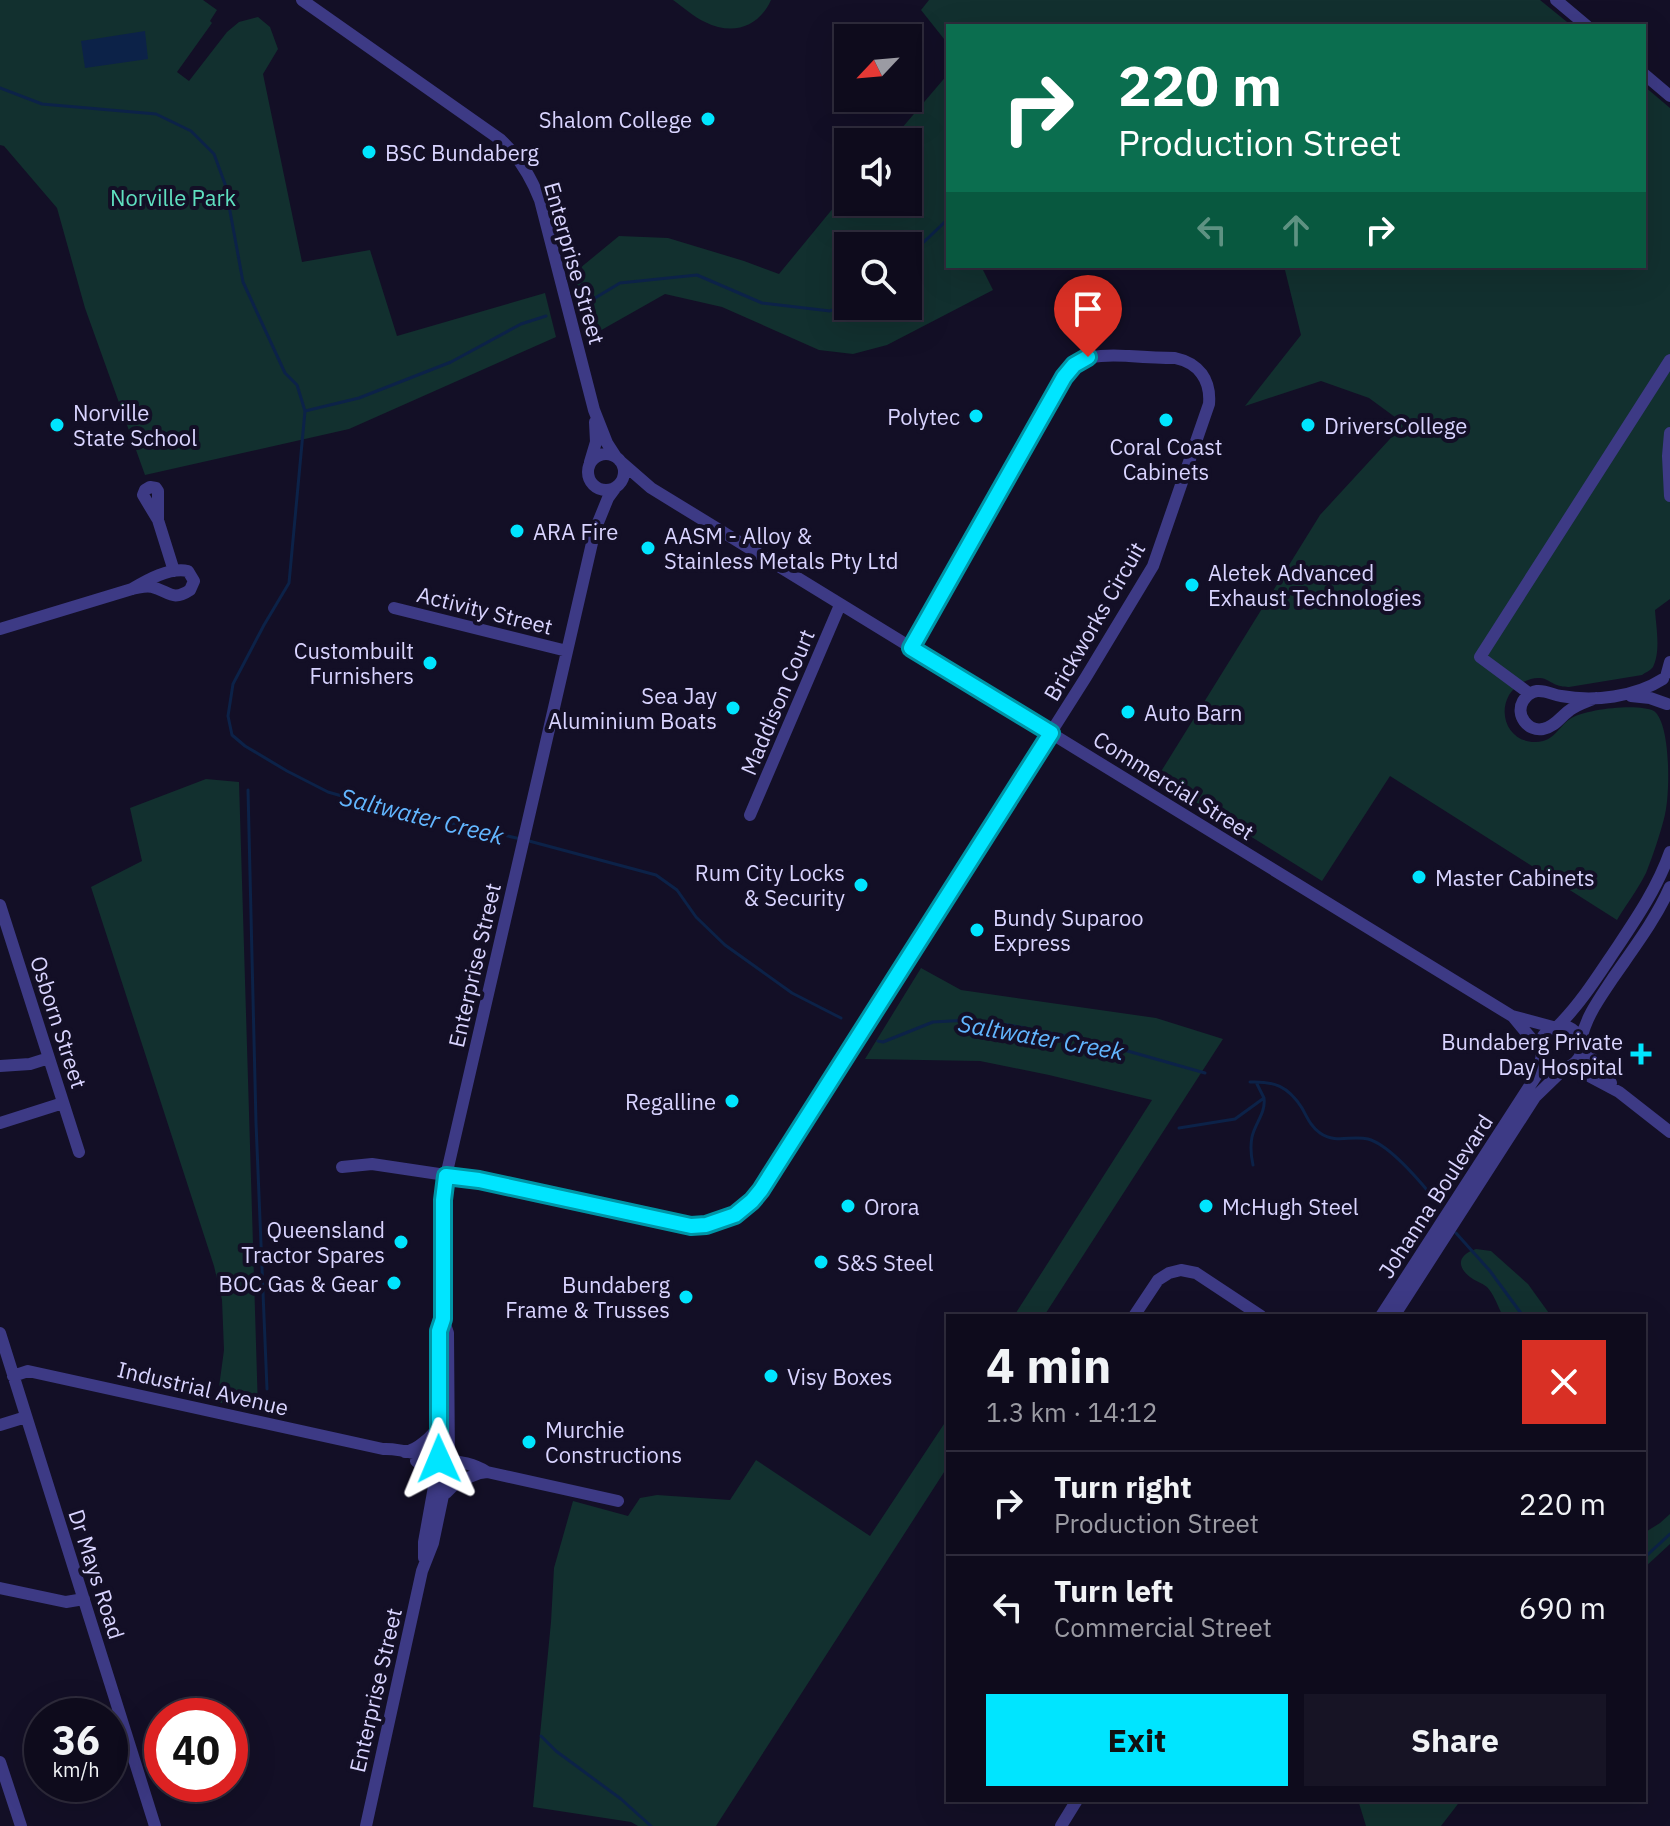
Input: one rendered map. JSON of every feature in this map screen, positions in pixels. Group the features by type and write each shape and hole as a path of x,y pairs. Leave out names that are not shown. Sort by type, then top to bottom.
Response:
{"street":[{"name":"Enterprise Street","path":"302,0 493,134 509,147 522,164 540,200 594,410 607,443 618,459"},
{"path":"1556,0 1585,24"},
{"path":"1646,76 1670,96"},
{"name":"Brickworks Circuit","path":"342,1167 372,1164 479,1180 691,1226 721,1221 744,1210 761,1190 810,1114 1153,566 1209,404 1207,381 1197,367 1175,358 1095,355 1081,360 1068,370 911,648"},
{"path":"1530,694 1480,657 1670,360"},
{"name":"Enterprise Street","path":"590,462 596,442 594,410"},
{"path":"1670,433 1670,496"},
{"path":"600,455 612,455 618,459 624,474 617,487 604,491 593,485 587,474 590,462 600,455"},
{"name":"Commercial Street","path":"618,459 651,488 1512,1016 1556,1027"},
{"name":"Commercial Street","path":"617,487 629,484 651,488"},
{"name":"Enterprise Street","path":"593,485 596,497 595,530"},
{"name":"Enterprise Street","path":"444,1463 439,1424 439,1331 443,1319 443,1200 446,1176 595,530 608,498 617,487"},
{"path":"158,520 174,571"},
{"path":"0,629 132,589 152,587 176,596 187,593 193,584 190,574 184,570 174,571 132,589"},
{"name":"Maddison Court","path":"750,815 840,605"},
{"name":"Activity Street","path":"394,608 567,651"},
{"path":"1596,698 1572,708 1551,727 1539,730 1527,724 1521,713 1522,702 1530,694 1542,691 1563,697 1596,698 1625,695 1646,689 1668,671"},
{"path":"1668,671 1661,694 1668,705"},
{"path":"1625,695 1668,705"},
{"path":"1619,1092 1568,1067 1551,1065 1541,1052 1543,1036 1585,997 1667,868 1670,852"},
{"path":"1568,1067 1579,1058 1584,1025 1670,887"},
{"name":"Osborn Street","path":"0,905 79,1152"},
{"name":"Commercial Street","path":"1512,1016 1541,1052"},
{"path":"1556,1027 1572,1029 1591,1059 1619,1092 1670,1132"},
{"name":"Johanna Boulevard","path":"1382,1314 1538,1073 1541,1052"},
{"path":"0,1066 30,1064 49,1058"},
{"name":"Johanna Boulevard","path":"1395,1314 1535,1097 1568,1067"},
{"path":"0,1123 63,1103"},
{"path":"1135,1314 1158,1280 1181,1270 1196,1273 1258,1314"},
{"name":"Enterprise Street","path":"366,1826 424,1563 433,1543 444,1463 448,1333 443,1319"},
{"name":"Dr Mays Road","path":"0,1333 155,1826"},
{"name":"Industrial Avenue","path":"13,1376 28,1371 393,1449 444,1463"},
{"path":"0,1425 26,1417"},
{"path":"405,1452 414,1449 439,1424"},
{"name":"Industrial Avenue","path":"383,1449 393,1456 477,1466 484,1473 618,1501"},
{"path":"416,1461 429,1471 440,1493 457,1482 484,1473"},
{"path":"0,1588 66,1602 84,1599"},
{"path":"0,1762 21,1826"},
{"path":"1061,1826 1076,1802"}],"green space":[{"name":"Norville Park","path":"0,0 203,0 217,10 210,21 212,23 177,72 189,81 227,32 239,22 258,17 270,27 278,49 263,74 302,262 370,250 397,336 545,293 556,337 349,429 145,475 85,308 57,208 0,145"},
{"path":"673,0 771,0 752,23 725,28 705,22"},
{"path":"929,0 1540,0 1570,24 946,24 946,41 921,10"},
{"path":"946,76 946,268 982,268 993,290 887,345 853,354 819,350 722,307 665,294 589,337 574,273 619,236 668,238 779,274 834,207 834,216 922,216 922,128 902,128 916,112 922,112 922,104"},
{"path":"1646,88 1670,108 1670,599 1655,610 1657,654 1653,667 1642,675 1569,687 1542,678 1531,679 1509,695 1505,712 1513,733 1536,742 1547,740 1570,719 1587,712 1624,707 1654,711 1659,718 1668,756 1666,809 1646,873 1617,920 1390,776 1322,881 1157,778 1320,515 1400,428 1399,420 1369,398 1321,381 1245,406 1301,335 1284,268 1646,268"},
{"path":"206,779 239,782 258,1410 217,1402 224,1350 222,1300 214,1266 91,887 142,861 130,808"},
{"path":"921,968 961,990 1156,1018 1223,1039 1045,1314 1015,1314 1152,1100 980,1061 865,1059"},
{"path":"1476,1249 1491,1251 1528,1284 1550,1314 1502,1314 1489,1290 1462,1268 1461,1260"},
{"path":"946,1421 946,1469 716,1826 638,1826 631,1822 533,1807 554,1568 573,1501 628,1516 640,1498 657,1495 730,1500 756,1460 870,1536"},
{"path":"1670,1514 1670,1544 1646,1566 1646,1532"},
{"path":"1359,1802 1459,1802 1441,1826 1366,1826"}],"water":[{"path":"145,31 148,59 85,68 81,41"}],"waterway":[{"name":"Saltwater Creek","path":"0,88 42,104 156,114 191,131 214,154 225,184 243,282 285,373 297,385 305,411 289,583 233,684 228,716 232,735 287,771 328,792 387,809 521,839"},
{"path":"922,244 946,221"},
{"path":"585,304 620,283 697,275 762,303 834,309"},
{"path":"305,411 359,398 451,362 521,324 546,316"},
{"path":"248,790 256,1123 267,1389"},
{"name":"Saltwater Creek","path":"529,841 656,875 677,890 696,917 725,945 792,993 841,1018"},
{"name":"Saltwater Creek","path":"878,1041 883,1042 933,1022 969,1020 1096,1042 1205,1073"},
{"name":"Saltwater Creek","path":"1250,1082 1273,1084 1286,1090 1314,1128 1326,1136 1368,1139 1387,1149 1440,1206"},
{"path":"1179,1128 1235,1119 1264,1098 1257,1084"},
{"path":"1253,1165 1251,1141 1264,1098"},
{"name":"Saltwater Creek","path":"1456,1233 1490,1271 1522,1314"},
{"path":"1646,1556 1670,1534"},
{"path":"541,1736 651,1826"}],"place":[{"name":"Shalom College","path":"708,119"},
{"name":"BSC Bundaberg","path":"369,152"},
{"name":"Polytec","path":"976,416"},
{"name":"Coral Coast Cabinets","path":"1166,420"},
{"name":"Norville State School","path":"57,425"},
{"name":"DriversCollege","path":"1308,425"},
{"name":"ARA Fire","path":"517,531"},
{"name":"AASM - Alloy & Stainless Metals Pty Ltd","path":"648,548"},
{"name":"Aletek Advanced Exhaust Technologies","path":"1192,585"},
{"name":"Custombuilt Furnishers","path":"430,663"},
{"name":"Sea Jay Aluminium Boats","path":"733,708"},
{"name":"Auto Barn","path":"1128,712"},
{"name":"Master Cabinets","path":"1419,877"},
{"name":"Rum City Locks & Security","path":"861,885"},
{"name":"Bundy Suparoo Express","path":"977,930"},
{"name":"Bundaberg Private Day Hospital","path":"1641,1054"},
{"name":"Regalline","path":"732,1101"},
{"name":"Orora","path":"848,1206"},
{"name":"McHugh Steel","path":"1206,1206"},
{"name":"Queensland Tractor Spares","path":"401,1242"},
{"name":"S&S Steel","path":"821,1262"},
{"name":"BOC Gas & Gear","path":"394,1283"},
{"name":"Bundaberg Frame & Trusses","path":"686,1297"},
{"name":"Visy Boxes","path":"771,1376"},
{"name":"Murchie Constructions","path":"529,1442"}],"route":[{"path":"439,1459 439,1331 443,1319 443,1200 446,1176 479,1180 691,1226 721,1221 744,1210 761,1190 810,1114 1051,733 911,648 1068,370 1088,357"}]}
